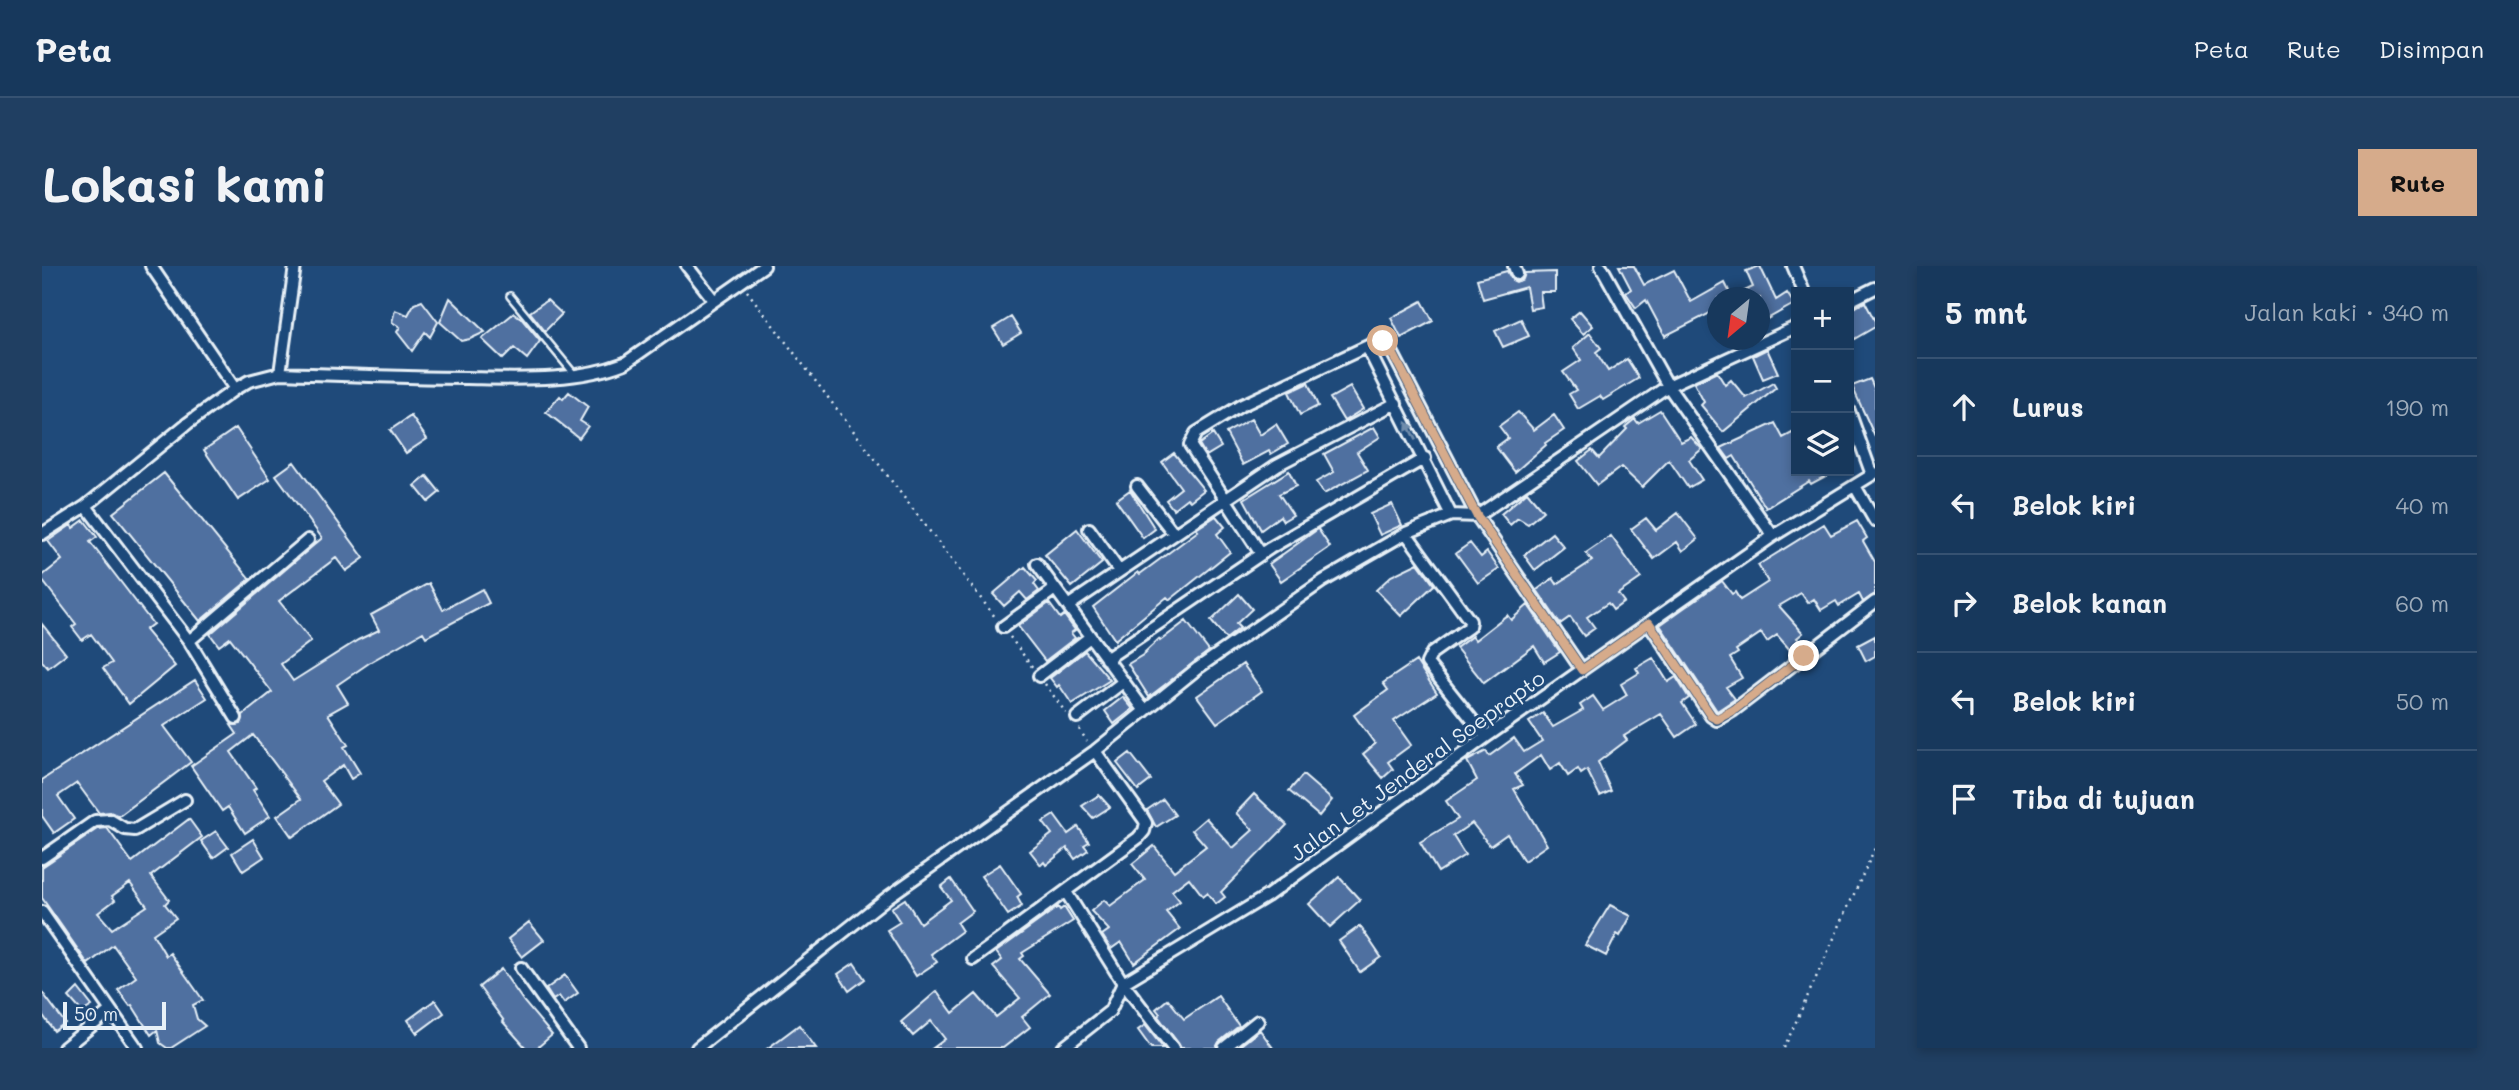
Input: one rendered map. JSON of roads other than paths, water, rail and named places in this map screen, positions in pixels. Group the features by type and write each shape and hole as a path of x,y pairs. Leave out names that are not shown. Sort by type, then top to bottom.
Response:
{"street":[{"path":"151,266 235,389"},
{"path":"280,373 296,266"},
{"path":"687,266 713,299"},
{"path":"42,534 86,506 188,423 249,380 280,373 516,379 608,370 625,363 713,299 764,266"},
{"path":"1601,266 1668,386 1773,536"},
{"path":"1793,266 1802,287"},
{"path":"1854,298 1875,288"},
{"path":"697,1048 888,897 1095,751 1198,668 1323,581 1406,533 1451,515 1477,516 1668,386 1791,329"},
{"path":"1261,554 1190,445 1194,435 1240,406 1379,340 1388,344 1477,516 1582,670"},
{"path":"1370,345 1371,354 1451,515"},
{"path":"1068,606 1277,465 1396,403"},
{"path":"1850,413 1873,474"},
{"path":"1106,659 1261,554 1425,458"},
{"name":"Jalan Let Jenderal Soeprapto","path":"1123,983 1267,896 1486,737 1773,536 1873,474"},
{"path":"1854,485 1875,522"},
{"path":"1137,486 1174,534"},
{"path":"86,506 189,641 236,718"},
{"path":"1089,529 1119,571"},
{"path":"1406,533 1470,621 1469,627 1430,655 1427,663 1486,737"},
{"path":"189,641 308,540"},
{"path":"1037,564 1145,711"},
{"path":"1003,627 1055,589"},
{"path":"1649,623 1711,716 1717,719 1734,710 1875,601"},
{"path":"1039,676 1090,637"},
{"path":"1074,718 1123,682"},
{"path":"973,959 1138,838 1146,827 1143,818 1095,751"},
{"path":"42,858 95,821 110,820 125,829 135,830 185,800"},
{"path":"1066,892 1123,983 1173,1048"},
{"path":"42,912 137,1048"},
{"path":"521,968 578,1048"},
{"path":"1063,1048 1110,1011 1123,983"},
{"path":"64,1048 110,1011"},
{"path":"1224,1048 1258,1021"}],"lane":[{"path":"510,296 575,375"}]}
